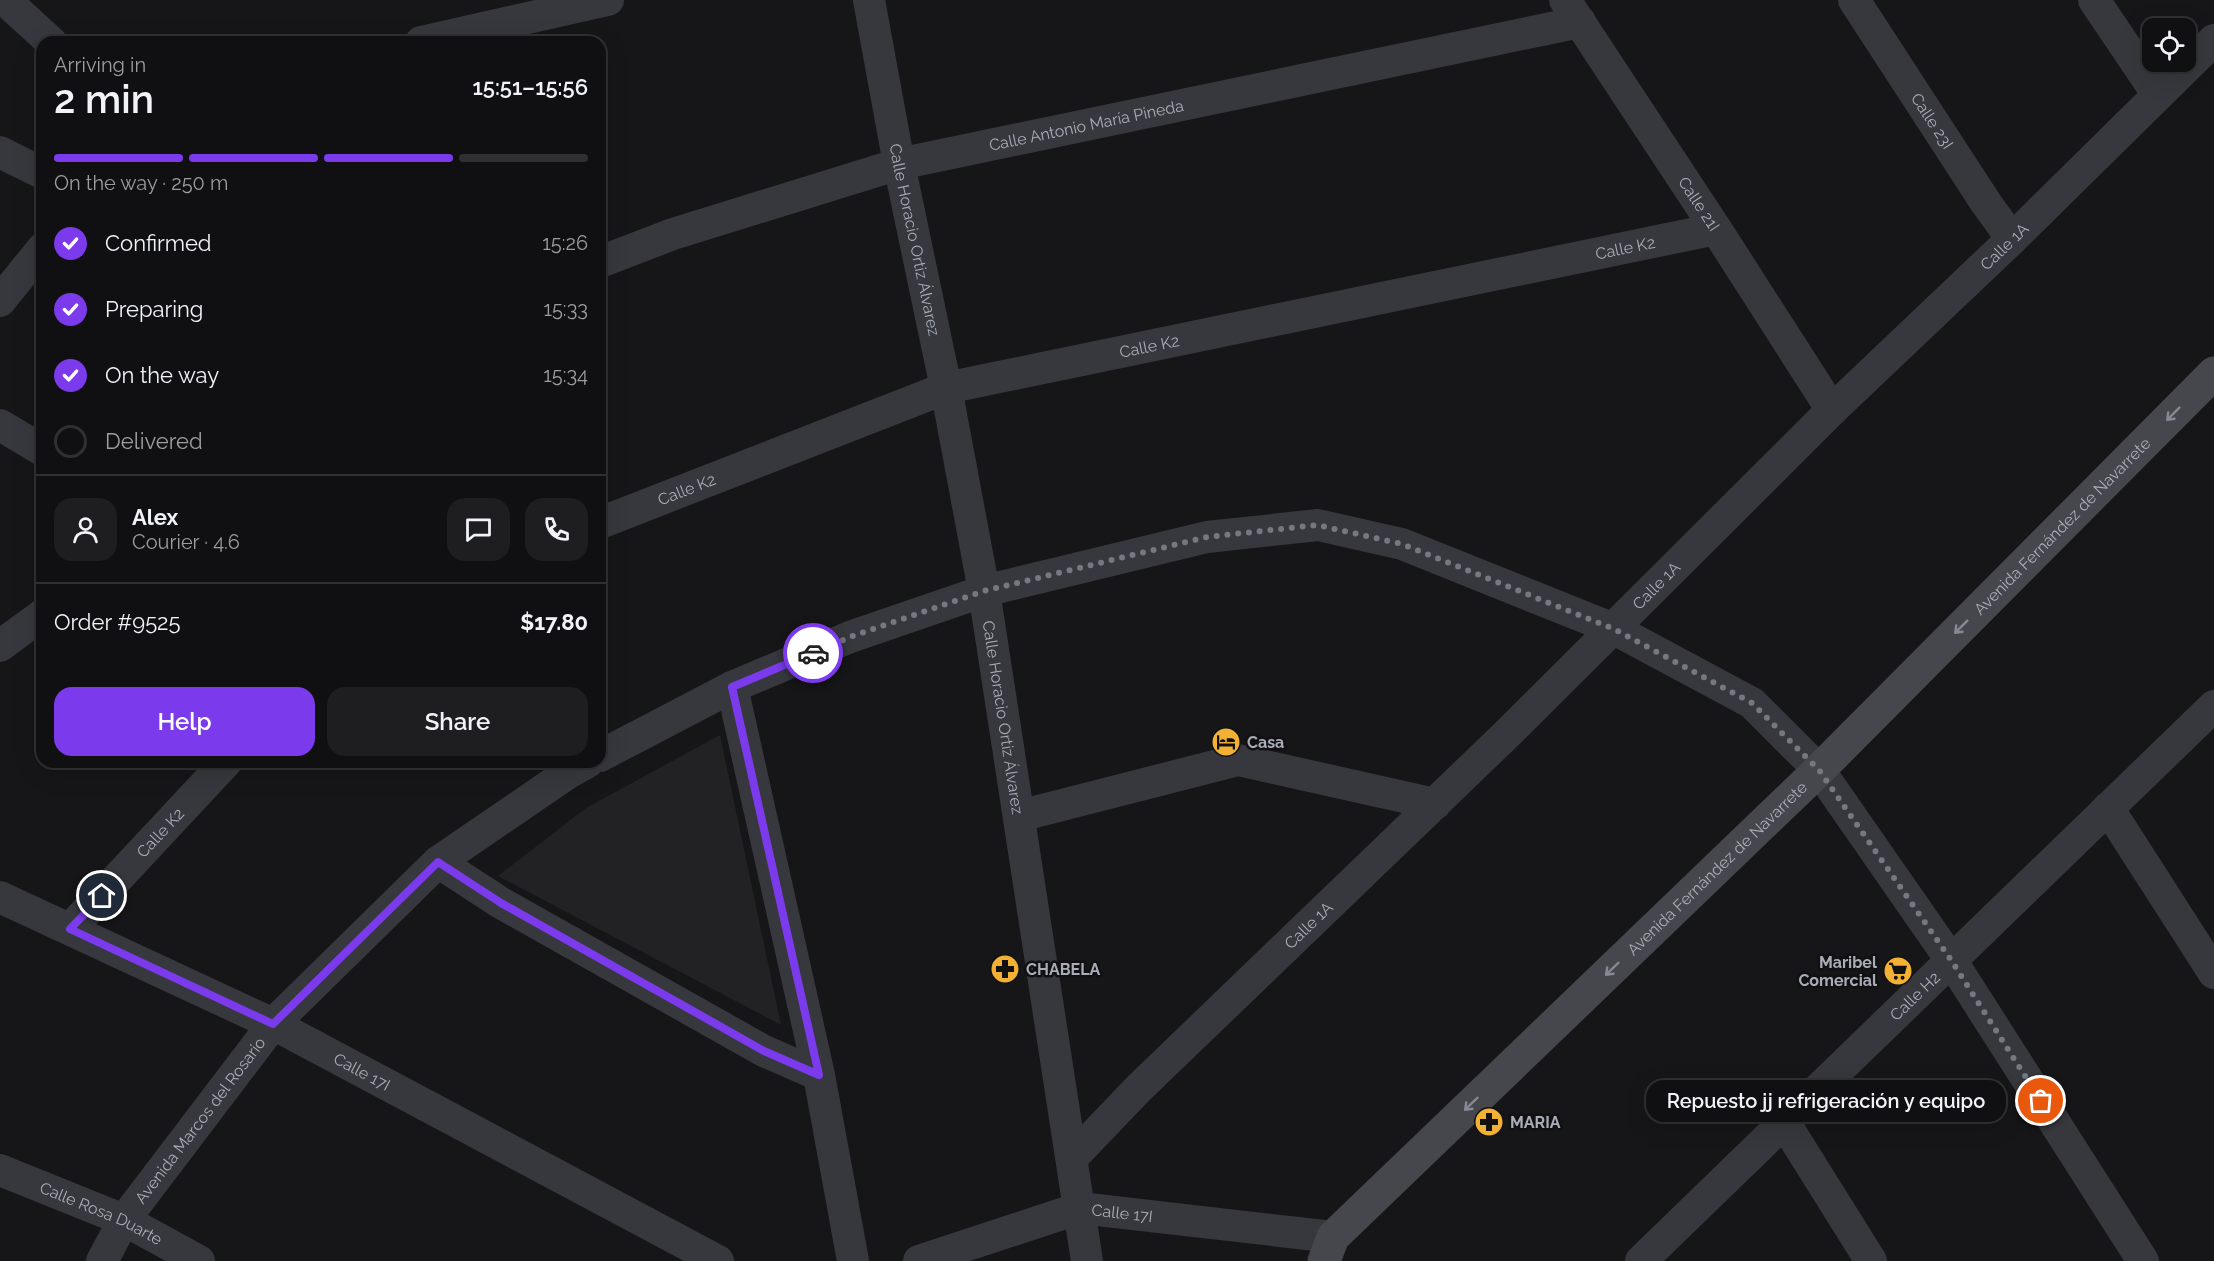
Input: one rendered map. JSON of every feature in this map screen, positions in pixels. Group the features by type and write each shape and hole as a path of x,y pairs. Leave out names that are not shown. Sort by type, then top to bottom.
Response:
{"main road":[{"name":"Avenida Fernández de Navarrete","path":"1328,1249 1819,770 2214,373"}],"street":[{"path":"5,0 44,36"},
{"path":"448,36 608,0"},
{"name":"Calle Horacio Ortiz Álvarez","path":"869,0 898,164 946,388 984,591 1087,1261"},
{"name":"Calle 23I","path":"1854,0 1986,203 2012,239"},
{"path":"2094,0 2158,95"},
{"name":"Calle Antonio María Pineda","path":"606,260 674,234 898,164 1573,11"},
{"name":"Calle 21I","path":"1573,11 1832,410"},
{"name":"Calle 1A","path":"1072,1158 1138,1089 1435,804 1614,629 1832,410 2012,239 2214,40"},
{"path":"0,152 36,170"},
{"name":"Calle K2","path":"606,521 946,388 1716,229"},
{"path":"0,301 36,256"},
{"path":"0,425 36,446"},
{"path":"606,753 732,687 850,637 984,591 1207,537 1317,525 1402,544 1614,629 1752,703 1819,770 1951,960 2143,1261"},
{"path":"0,646 36,619"},
{"path":"732,687 819,1075 853,1261"},
{"name":"Calle H2","path":"1641,1261 2214,705"},
{"path":"1019,816 1238,760 1435,804"},
{"name":"Calle K2","path":"70,929 220,768"},
{"name":"Avenida Marcos del Rosario","path":"102,1261 124,1220 273,1024 438,862 569,768"},
{"path":"2108,808 2214,973"},
{"path":"438,862 501,903 764,1051 819,1075"},
{"name":"Calle 17I","path":"0,897 273,1024 718,1261"},
{"path":"1784,1122 1871,1261"},
{"name":"Calle Rosa Duarte","path":"0,1170 124,1220 199,1261"},
{"name":"Calle 17I","path":"919,1261 1080,1208 1328,1249"}],"shaded area":[{"path":"720,735 781,1025 498,876 586,808"}],"way so far":[{"path":"813,653 850,637 984,591 1207,537 1317,525 1402,544 1614,629 1752,703 1819,770 1951,960 2041,1101"}],"place":[{"name":"Casa","path":"1226,742"},
{"name":"CHABELA","path":"1005,969"},
{"name":"Maribel Comercial","path":"1898,971"},
{"name":"Repuesto jj refrigeración y equipo","path":"2041,1101"},
{"name":"MARIA","path":"1489,1122"}],"route":[{"path":"102,896 70,929 273,1024 438,862 501,903 764,1051 819,1075 732,687 813,653"}]}
